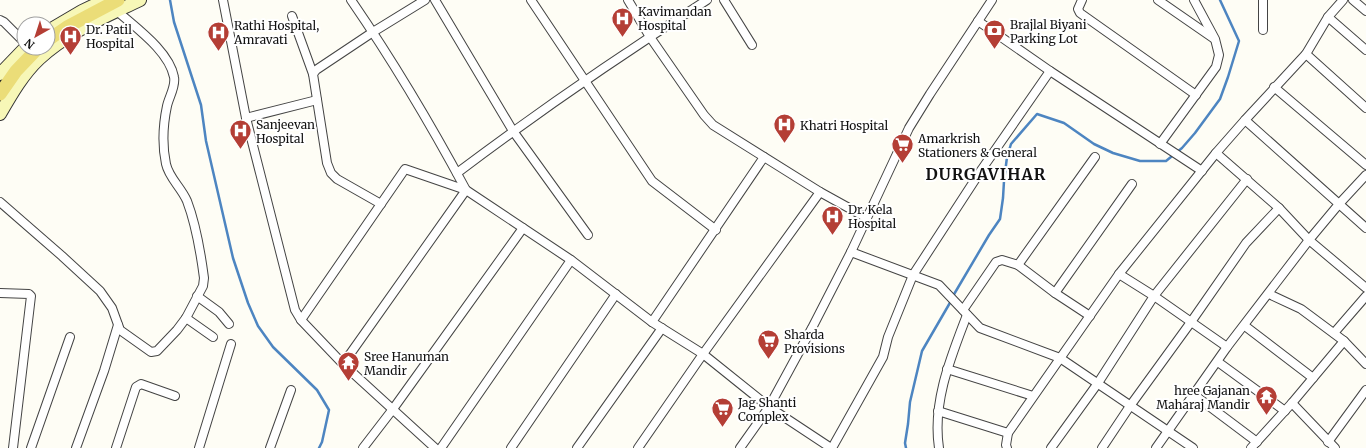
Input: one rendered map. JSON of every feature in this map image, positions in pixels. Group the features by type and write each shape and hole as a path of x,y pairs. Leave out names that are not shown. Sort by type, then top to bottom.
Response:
{"main road":[{"path":"56,26 105,0"},
{"path":"56,35 67,27 118,5 140,0"},
{"path":"0,114 15,90 38,59 56,45 118,5"},
{"path":"0,74 17,56"},
{"path":"0,94 16,71 30,56"}],"street":[{"path":"223,0 246,118 295,310 301,320 343,364 435,448"},
{"path":"351,0 373,32 435,133 466,190"},
{"path":"313,74 316,70 373,32 425,0"},
{"path":"435,0 513,131 588,235"},
{"path":"531,0 652,181 716,230"},
{"path":"628,0 650,37 704,115 713,125 820,192 867,218"},
{"path":"457,173 584,80 707,0"},
{"path":"724,0 752,45"},
{"path":"740,448 769,407 851,252 909,128 992,0"},
{"path":"1082,0 1078,9 1080,13 1196,95"},
{"path":"1158,0 1215,40"},
{"path":"1160,144 1216,67 1219,55 1215,40 1194,0"},
{"path":"1262,0 1263,30"},
{"path":"1007,448 1008,433 1119,274 1216,153 1274,87 1306,54 1328,17 1343,0"},
{"path":"1353,0 1366,11"},
{"path":"0,202 100,291 112,308 120,330 123,334 151,352 157,351 186,318 203,286 204,278 189,206 182,191 169,174 165,156 163,136 174,78 166,58 118,5"},
{"path":"292,16 313,74 327,163 337,179 381,204"},
{"path":"1328,17 1366,50"},
{"path":"0,20 16,34"},
{"path":"978,21 1050,71 1202,171"},
{"path":"1306,54 1366,108"},
{"path":"301,320 405,169 466,190 571,260 652,322 703,354 769,407 832,448 884,357 888,337 913,275 982,169 1050,71"},
{"path":"1274,87 1366,165"},
{"path":"246,118 317,100"},
{"path":"1245,120 1366,228"},
{"path":"1216,153 1279,208 1309,240 1366,288"},
{"path":"652,322 716,230 764,157"},
{"path":"1018,265 1095,157"},
{"path":"1156,448 1193,394 1218,362 1227,347 1245,326 1309,240 1366,175"},
{"path":"1051,448 1098,383 1154,296 1247,179"},
{"path":"1055,293 1132,184"},
{"path":"343,364 466,190"},
{"path":"638,448 703,354 820,192"},
{"path":"1102,448 1130,406 1246,243 1279,208"},
{"path":"363,448 393,409 522,228"},
{"path":"851,252 939,285 980,328 1060,358 1193,448"},
{"path":"441,448 571,260"},
{"path":"939,448 938,411 947,369 963,310 996,262 1002,260 1018,265 1055,293 1090,316"},
{"path":"1119,274 1154,296 1227,347"},
{"path":"0,293 29,294 31,296 13,448"},
{"path":"511,448 616,294"},
{"path":"1269,294 1301,309 1344,341 1366,364"},
{"path":"197,296 219,312 229,324"},
{"path":"1334,333 1366,296"},
{"path":"186,318 214,337"},
{"path":"76,448 104,371 118,325"},
{"path":"1245,326 1313,378"},
{"path":"577,448 662,328"},
{"path":"31,448 70,337"},
{"path":"1193,394 1254,445 1292,403 1344,341"},
{"path":"199,448 231,344"},
{"path":"1218,362 1285,411"},
{"path":"947,369 1033,396"},
{"path":"116,448 138,384 175,396"},
{"path":"270,448 291,390"},
{"path":"1328,442 1366,390"},
{"path":"1292,403 1335,448"},
{"path":"938,411 1008,433"}],"waterway":[{"path":"170,0 174,22 201,105 206,141 233,258 248,303 258,326 273,347 317,390 329,410 322,442 319,448"},
{"path":"953,296 1000,219 1007,157 1011,144 1037,114 1064,123 1094,144 1113,153 1140,161 1166,161 1182,148 1220,99 1239,41 1220,0"},
{"path":"906,448 905,443 910,402 922,351 951,301"}],"place":[{"name":"Kavimandan Hospital","path":"622,38"},
{"name":"Brajlal Biyani Parking Lot","path":"994,50"},
{"name":"Rathi Hospital, Amravati","path":"218,52"},
{"name":"Dr. Patil Hospital","path":"70,56"},
{"name":"Khatri Hospital","path":"785,144"},
{"name":"Sanjeevan Hospital","path":"241,150"},
{"name":"Amarkrish Stationers & General","path":"902,164"},
{"name":"Dr. Kela Hospital","path":"832,236"},
{"name":"Sharda Provisions","path":"769,360"},
{"name":"Sree Hanuman Mandir","path":"349,382"},
{"name":"hree Gajanan Maharaj Mandir","path":"1266,416"},
{"name":"Jag Shanti Complex","path":"722,428"}],"district":[{"name":"DURGAVIHAR","path":"986,174"}]}
